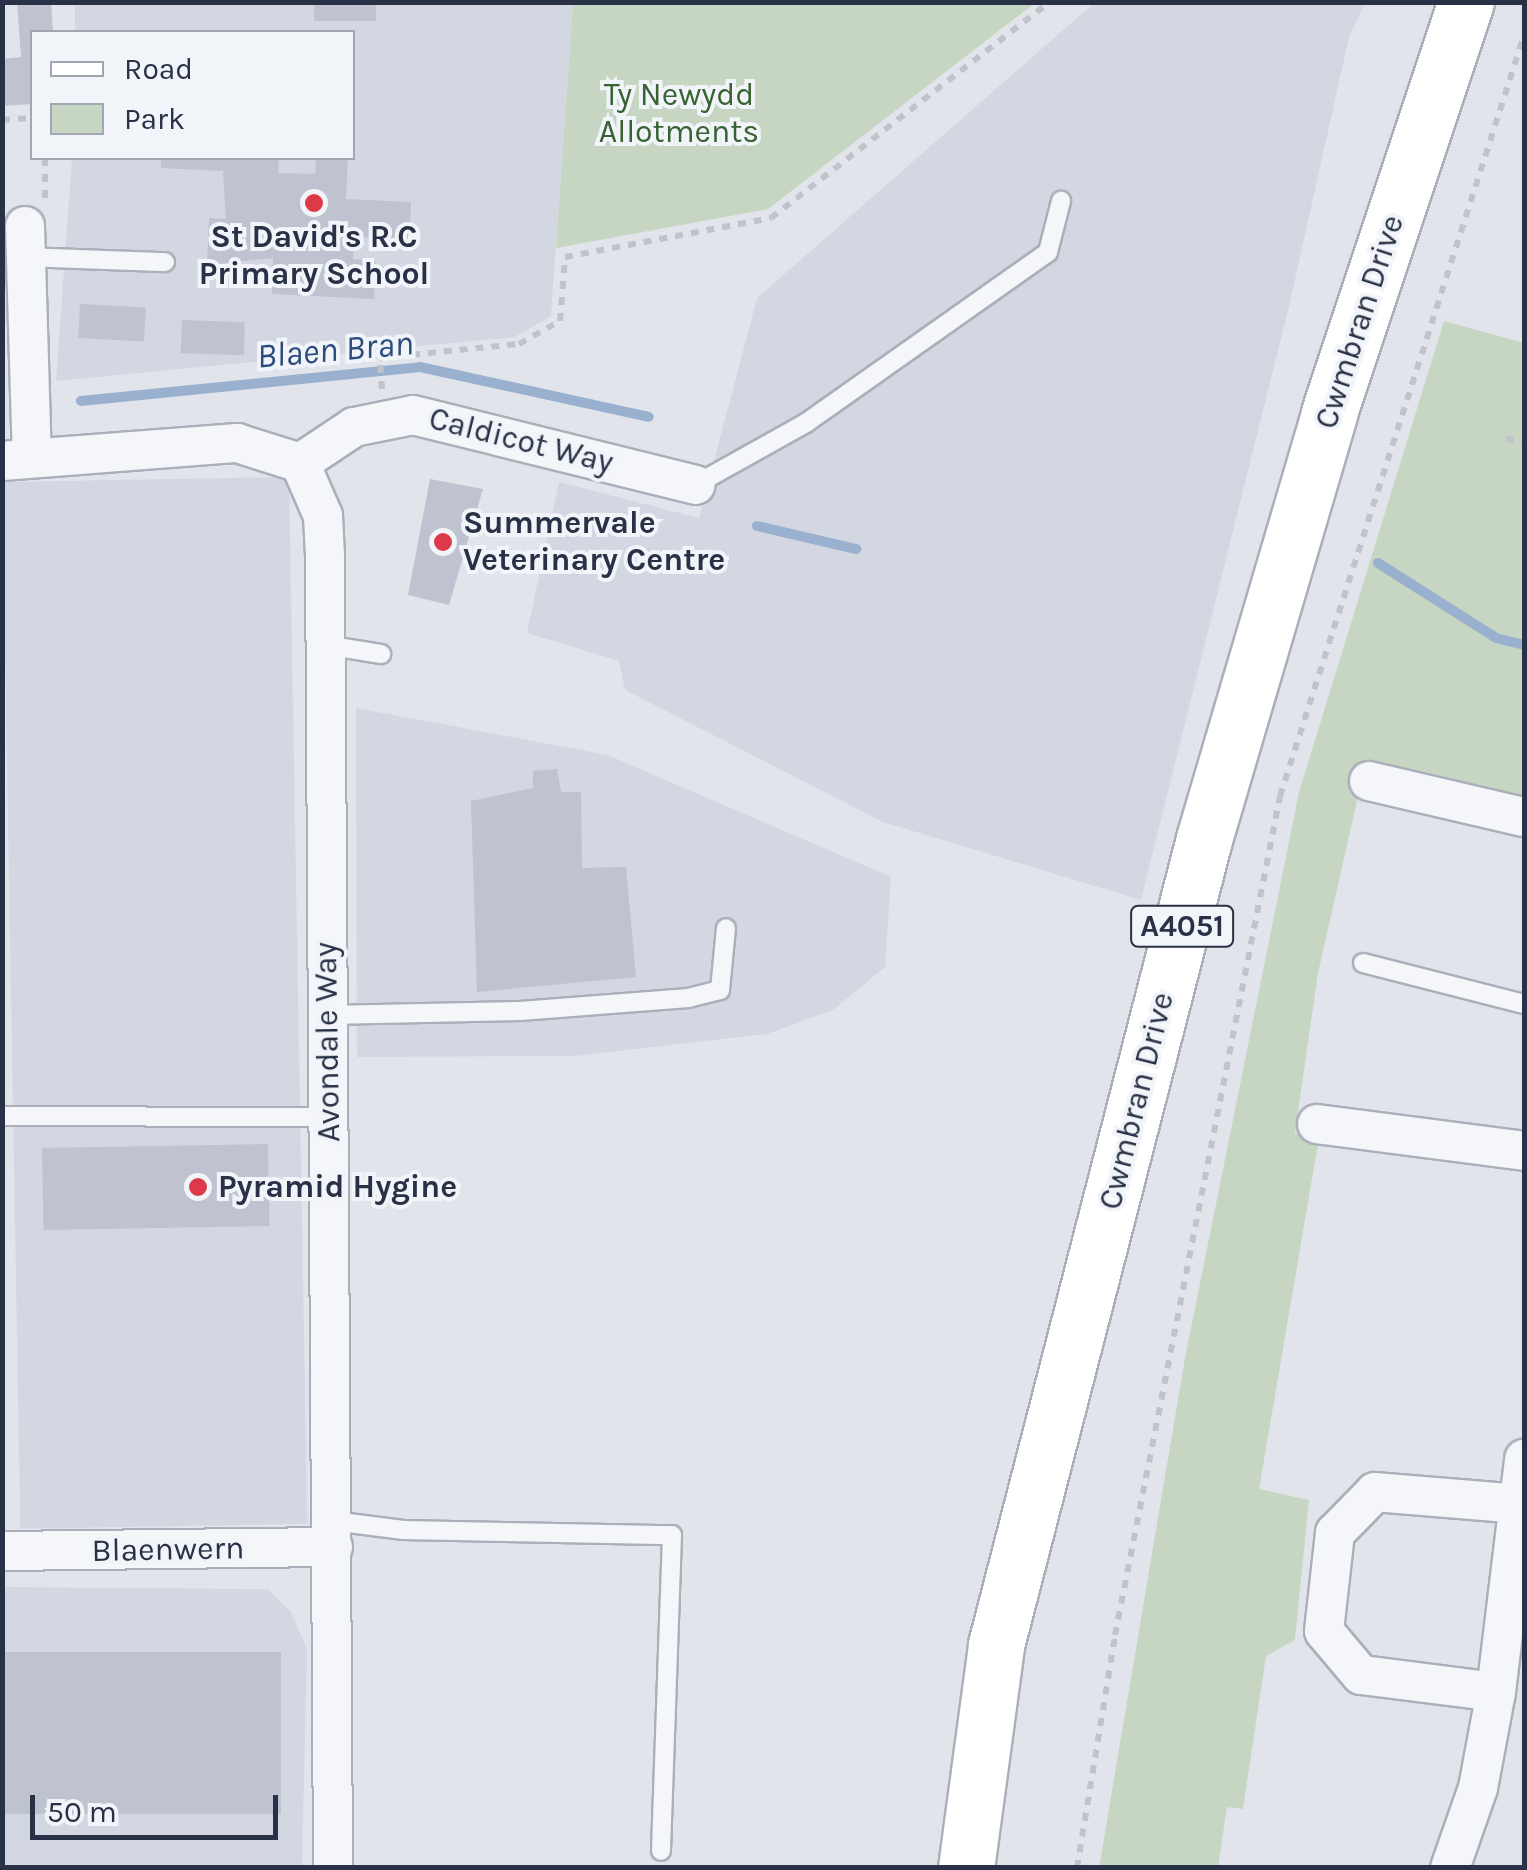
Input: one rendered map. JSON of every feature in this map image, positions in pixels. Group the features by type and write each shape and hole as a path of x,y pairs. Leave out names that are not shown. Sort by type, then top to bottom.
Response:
{"main road":[{"name":"Cwmbran Drive","path":"966,1868 996,1645 1204,839 1329,413 1466,2"}],"street":[{"path":"26,242 16,352 17,460 237,443 300,463"},
{"name":"Caldicot Way","path":"300,463 354,427 413,415 694,485"},
{"name":"Avondale Way","path":"300,463 323,516 333,1868"},
{"path":"1368,781 1524,817"},
{"path":"1317,1124 1524,1151"},
{"path":"1450,1868 1478,1788 1496,1692 1524,1459"},
{"path":"1496,1692 1361,1675 1324,1631 1335,1533 1376,1492 1520,1504"},
{"name":"Blaenwern","path":"2,1551 333,1534"}],"lane":[{"path":"694,485 806,423 1048,252 1062,201"},
{"path":"26,242 165,262"},
{"path":"326,645 381,654"},
{"path":"328,1015 520,1012 688,998 720,990 726,928"},
{"path":"1364,963 1524,1004"},
{"path":"2,1116 330,1117"},
{"path":"333,1534 404,1530 672,1535 661,1851"}],"path":[{"path":"383,392 380,358 519,344 560,321 565,257 770,218 1049,2"},
{"path":"1076,1868 1115,1635 1280,796 1524,35"},
{"path":"2,120 30,118"},
{"path":"1506,438 1524,443"}],"shaded area":[{"name":"St David's R.C Primary School","path":"75,3 573,3 551,316 515,337 56,381 72,160 355,160 355,30 75,30"},
{"path":"1094,3 1365,3 1349,37 1288,311 1141,900 883,822 625,690 619,661 527,633 559,482 699,518 757,298"},
{"path":"289,477 307,1524 20,1529 2,482"},
{"path":"356,708 608,755 891,877 885,967 833,1010 767,1034 575,1056 357,1057"},
{"path":"3,1587 268,1589 291,1612 307,1649 302,1867 3,1868"}],"green space":[{"name":"Ty Newydd Allotments","path":"573,2 1035,3 768,209 556,248"},
{"path":"1444,321 1524,343 1524,798 1365,766 1318,973 1295,1133 1319,1138 1259,1489 1309,1500 1295,1640 1266,1656 1243,1809 1227,1807 1218,1867 1099,1868 1185,1358 1299,792"}],"building":[{"path":"17,2 51,2 53,30 30,30 30,104 2,106 2,59 21,57"},
{"path":"314,2 376,2 376,21 314,21"},
{"path":"161,160 279,160 278,173 315,174 316,160 348,160 346,199 411,202 410,239 354,237 353,259 376,260 374,299 272,294 273,258 207,265 209,218 226,219 223,171 161,168"},
{"path":"80,304 146,307 144,341 78,338"},
{"path":"182,320 245,322 244,355 181,353"},
{"name":"Summervale Veterinary Centre","path":"430,479 483,489 449,605 408,595"},
{"path":"557,769 561,792 581,792 582,868 626,867 636,977 477,992 471,801 533,788 533,771"},
{"name":"Pyramid Hygine","path":"268,1144 269,1226 43,1230 42,1148"},
{"path":"2,1652 281,1652 281,1814 2,1814"}],"waterway":[{"name":"Blaen Bran","path":"81,401 420,367 649,417"},
{"name":"Blaen Bran","path":"757,526 856,549"},
{"name":"Blaen Bran","path":"1378,563 1496,638 1524,645"}],"place":[{"name":"St David's R.C Primary School","path":"314,203"},
{"name":"Summervale Veterinary Centre","path":"443,542"},
{"name":"Pyramid Hygine","path":"198,1187"}]}
